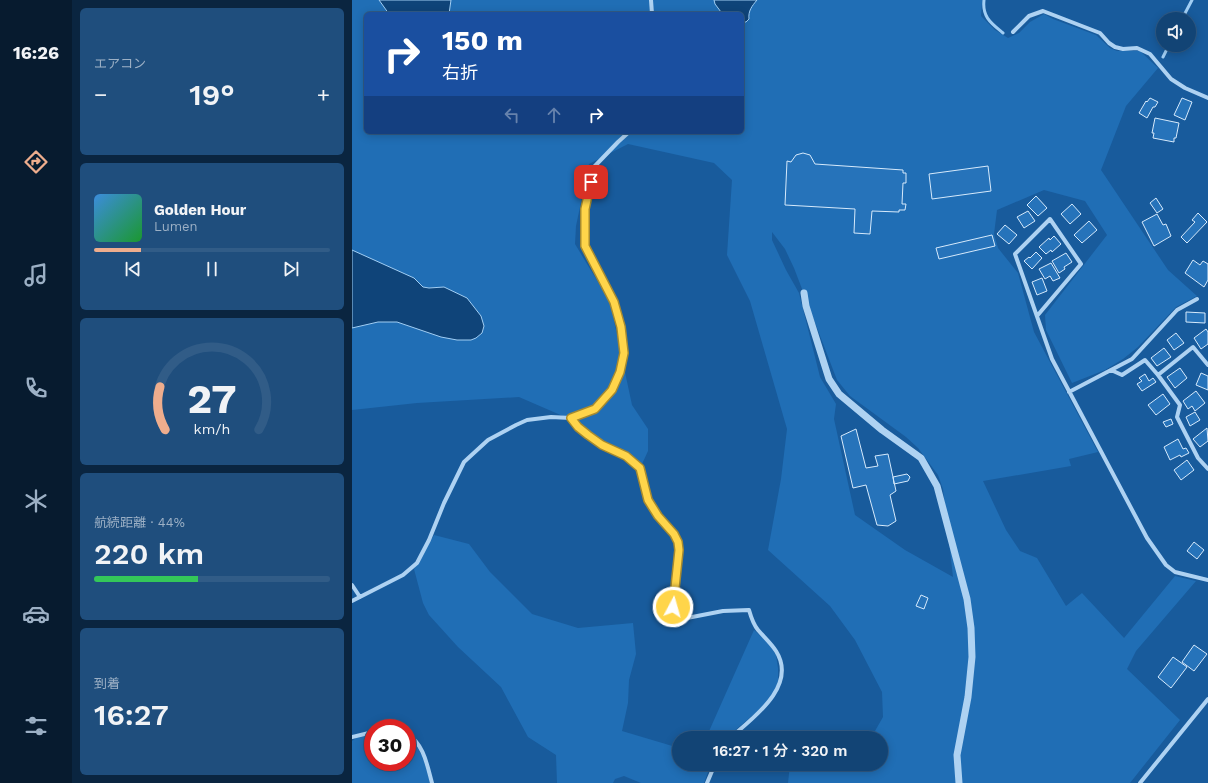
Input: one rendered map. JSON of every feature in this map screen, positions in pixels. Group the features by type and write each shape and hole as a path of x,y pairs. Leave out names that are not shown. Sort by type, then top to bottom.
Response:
{"street":[{"path":"651,0 652,12"},
{"path":"1013,32 1029,16 1043,11 1100,33 1115,48 1137,48 1150,54 1171,79 1185,88 1208,98"},
{"path":"352,601 403,575 417,562 429,540 444,503 464,462 488,440 527,420 551,417 571,418 595,409 612,390 620,372 624,353 621,327 614,302 585,246 585,209 593,168 627,134"},
{"path":"1037,316 1081,264 1050,219 1015,254 1052,359 1146,538 1166,565 1175,572 1208,580"},
{"path":"804,293 806,306 829,379 839,394 882,430 921,458 937,486 967,599 971,628 972,657 968,697 957,755 959,783"},
{"path":"1069,392 1132,359 1177,310 1197,299"},
{"path":"1158,375 1193,348 1208,365"},
{"path":"1111,370 1122,375 1145,360 1180,405 1177,417 1198,458 1208,469"},
{"path":"571,418 578,427 588,435 602,445 626,456 640,468 648,500 658,516 674,534 678,542 679,550 673,607 674,617 687,618 723,611 748,610 756,629 770,642 777,652 781,666 780,682 777,691 760,712 738,731"},
{"path":"352,585 360,597"},
{"path":"1140,783 1208,699"},
{"path":"352,737 364,734"},
{"path":"416,741 422,751 432,783"},
{"path":"707,783 712,771"}],"shaded area":[{"path":"352,0 983,0 981,16 995,30 1008,38 1019,33 1030,22 1044,14 1053,19 1096,35 1110,48 1117,51 1140,51 1158,68 1126,106 1101,170 1168,270 1197,296 1176,307 1138,347 1123,359 1105,370 1072,383 1046,330 1045,315 1107,235 1085,201 1044,190 997,210 994,234 998,248 1018,273 1034,332 1098,452 1069,459 1071,466 983,481 1006,530 1020,551 1037,558 1066,606 1082,593 1124,638 1175,576 1196,581 1136,651 1127,669 1180,720 1130,783 788,783 789,771 888,771 888,731 875,731 883,717 882,692 855,640 830,606 768,550 781,479 787,429 750,301 727,255 732,180 714,163 628,144 589,164 576,226 575,244 610,302 632,405 648,429 648,451 642,464 591,433 579,423 519,397 417,403 352,410","holes":["772,232 785,249 794,268 837,380 850,396 906,437 918,448 938,475 943,489 953,577 905,550 855,515 834,419 836,404 820,377 799,293 772,240"]},
{"path":"379,0 451,0 449,12 388,12"},
{"path":"714,0 757,0 750,11 749,19 746,22 744,22 744,12 721,12"},
{"path":"352,250 414,278 423,287 444,287 467,298 481,316 484,326 482,333 471,340 457,340 441,337 397,322 378,322 352,328"},
{"path":"434,535 469,544 490,572 532,614 578,628 633,623 636,654 629,680 628,703 622,731 672,746 672,771 708,771 704,783 641,783 624,776 615,779 613,783 557,783 556,755 528,737 501,687 458,647 429,615 423,603 414,569"},
{"path":"754,630 769,644 776,655 778,682 774,692 759,710 734,731 709,731"},
{"path":"364,737 364,771 416,771 416,746 425,763 430,783 352,783 352,741 356,738"}],"building":[{"path":"1150,98 1158,102 1155,107 1153,107 1147,118 1139,113 1146,101 1147,102"},
{"path":"1182,98 1192,102 1185,120 1174,115"},
{"path":"1155,118 1179,123 1174,142 1153,138 1154,133 1152,133"},
{"path":"803,153 810,155 815,164 903,170 903,173 906,173 906,183 903,183 902,204 906,204 905,210 899,210 899,212 872,211 870,234 854,233 855,209 785,205 787,161 791,162 796,155"},
{"path":"988,166 991,191 932,199 929,174"},
{"path":"1036,196 1047,208 1038,216 1027,205"},
{"path":"1156,198 1163,209 1157,213 1150,203"},
{"path":"1072,204 1081,214 1070,224 1061,214"},
{"path":"1028,211 1035,221 1024,228 1017,217"},
{"path":"1198,213 1207,222 1187,243 1181,237 1195,222 1192,220"},
{"path":"1157,214 1163,225 1166,224 1171,236 1154,246 1142,222"},
{"path":"1089,221 1097,230 1082,243 1074,235"},
{"path":"1005,225 1017,235 1009,244 997,234"},
{"path":"992,235 995,246 939,259 936,248"},
{"path":"1054,236 1061,244 1052,252 1051,250 1046,254 1039,247 1049,238 1050,240"},
{"path":"1036,252 1042,258 1032,269 1024,261"},
{"path":"1066,253 1072,262 1064,267 1065,269 1059,273 1052,261"},
{"path":"1193,260 1200,265 1203,261 1208,264 1208,280 1204,287 1185,273"},
{"path":"1051,263 1060,278 1053,281 1050,276 1045,279 1039,269"},
{"path":"1042,278 1047,291 1037,295 1032,282"},
{"path":"1186,312 1205,313 1205,323 1186,322"},
{"path":"1206,329 1208,332 1208,344 1201,349 1194,338"},
{"path":"1176,333 1184,343 1174,350 1167,340"},
{"path":"1164,348 1171,357 1157,366 1151,358"},
{"path":"1180,368 1187,378 1175,388 1167,377"},
{"path":"1201,373 1208,376 1208,390 1196,385"},
{"path":"1145,374 1149,381 1153,378 1156,382 1142,391 1137,384 1142,381 1139,378"},
{"path":"1196,391 1205,403 1195,411 1192,406 1188,409 1183,401"},
{"path":"1163,394 1170,404 1156,415 1148,405"},
{"path":"1195,412 1200,420 1190,426 1186,417"},
{"path":"1171,419 1173,424 1166,427 1163,422"},
{"path":"1207,428 1208,441 1200,447 1193,439"},
{"path":"856,429 866,468 878,466 875,456 888,454 896,491 890,495 896,521 888,526 877,525 866,485 853,488 841,436"},
{"path":"1178,439 1183,449 1186,448 1189,453 1181,457 1180,455 1170,460 1164,447"},
{"path":"1187,460 1194,470 1181,480 1174,470"},
{"path":"907,474 910,477 908,481 894,484 893,477"},
{"path":"1194,542 1204,550 1197,559 1187,551"},
{"path":"921,595 928,598 924,609 916,606"},
{"path":"1194,645 1207,654 1194,671 1182,662"},
{"path":"1173,657 1187,667 1171,688 1158,677"}],"waterway":[{"path":"984,0 984,11 988,19 1003,33"},
{"path":"1186,12 1192,0"},
{"path":"1163,57 1166,52"}],"route":[{"path":"591,182 585,209 585,246 614,302 621,327 624,353 620,372 612,390 595,409 571,418 578,427 588,435 602,445 626,456 640,468 648,500 658,516 674,534 678,542 679,550 673,607"}]}
